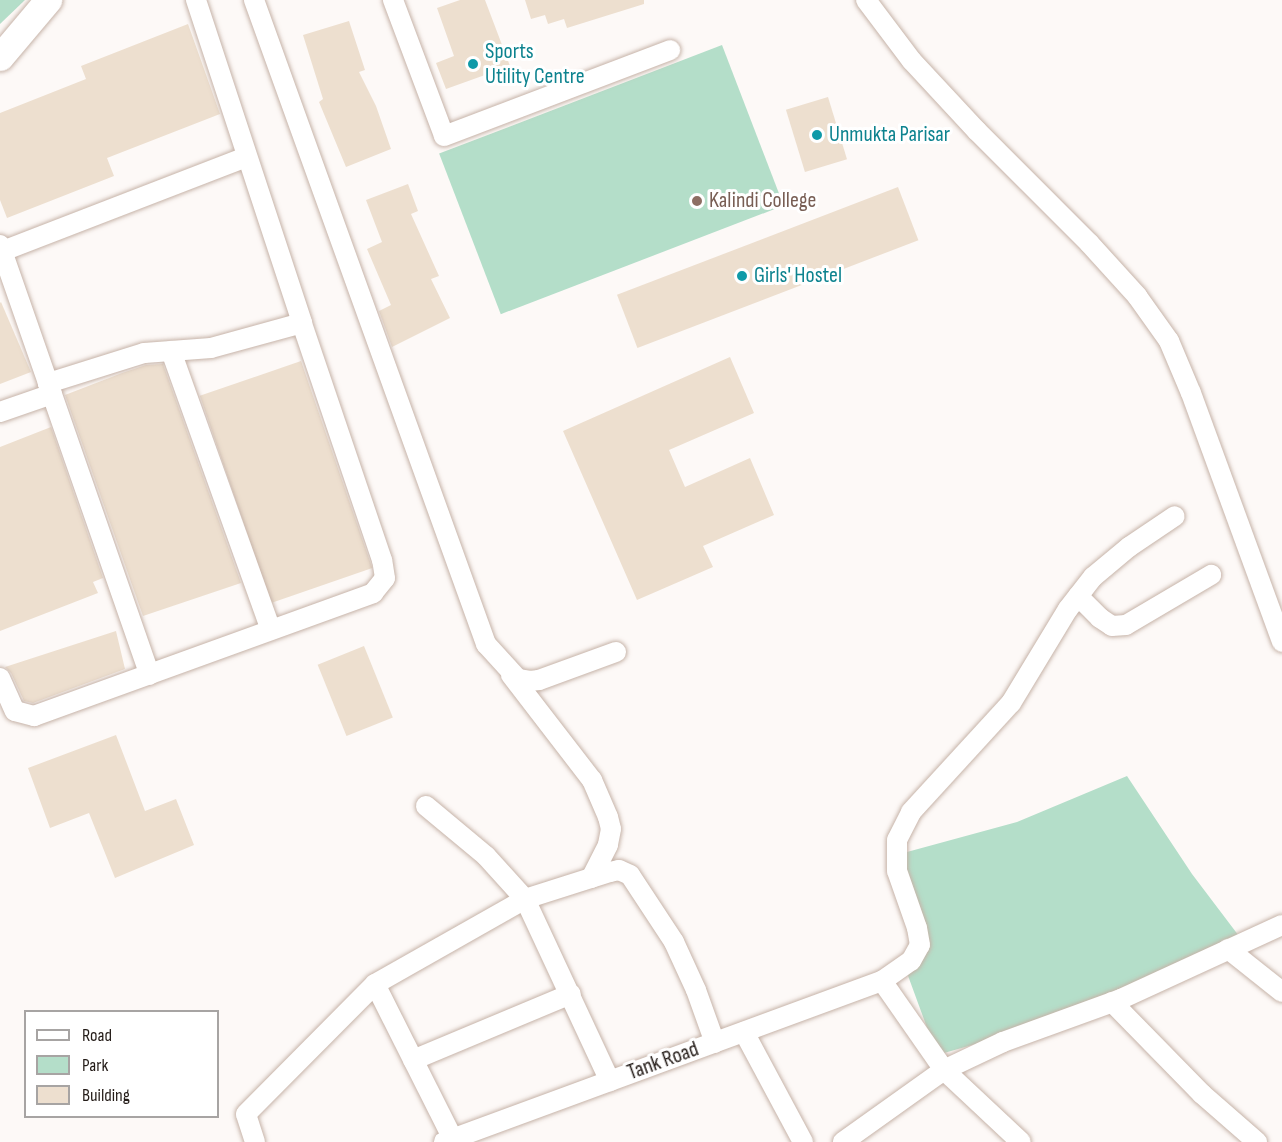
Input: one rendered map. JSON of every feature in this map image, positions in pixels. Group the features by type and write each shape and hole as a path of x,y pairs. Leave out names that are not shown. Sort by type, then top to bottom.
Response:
{"street":[{"path":"0,57 48,0"},
{"path":"0,678 15,711 34,716 373,593 384,578 382,560 246,157 214,47 196,0"},
{"path":"254,0 486,644 579,761 592,780 608,817 611,829 608,845 591,878"},
{"path":"393,0 444,136 670,50"},
{"path":"866,0 912,61 977,131 1089,243 1137,297 1169,341 1191,393 1282,642"},
{"path":"150,675 1,249 246,157"},
{"path":"0,412 50,389 144,353 211,348 302,323"},
{"path":"171,351 271,630"},
{"name":"Tank Road","path":"448,1140 882,981 911,961 920,945 917,928 897,871 897,840 911,812 1011,703 1078,596 1093,577 1129,547 1175,516"},
{"path":"1078,596 1100,618 1112,626 1126,625 1211,575"},
{"path":"504,666 518,679 539,680 616,652"},
{"path":"426,806 486,856 525,899 572,994 610,1081"},
{"path":"255,1142 246,1114 375,984 525,899 619,870 630,875 674,942 696,990 715,1042"},
{"path":"843,1142 944,1070 1003,1042 1112,1002 1282,925"},
{"path":"1228,949 1282,992"},
{"path":"882,981 944,1070 1021,1142"},
{"path":"375,984 413,1060 448,1140"},
{"path":"413,1060 572,994"},
{"path":"1112,1002 1202,1094 1257,1142"},
{"path":"744,1032 803,1142"}],"green space":[{"path":"0,0 25,0 0,24"},
{"path":"722,45 784,206 501,314 439,154"},
{"path":"1127,776 1192,874 1245,944 1113,1005 937,1055 903,962 920,947 896,855 1017,822"}],"building":[{"path":"460,0 485,0 510,66 446,89 436,63 454,56 437,8"},
{"path":"525,0 644,0 644,4 567,28 564,19 548,24 545,15 531,19"},
{"path":"349,21 365,70 359,72 376,106 391,149 346,167 319,102 323,99 303,35"},
{"path":"188,24 220,114 107,158 114,176 7,218 0,200 0,113 86,79 81,66"},
{"name":"Unmukta Parisar","path":"828,97 847,159 805,172 786,110"},
{"path":"408,184 418,211 411,214 439,276 431,279 450,318 392,347 379,311 391,305 367,249 382,242 366,200"},
{"name":"Girls' Hostel","path":"898,187 918,240 637,348 617,295"},
{"path":"0,303 31,372 0,384"},
{"path":"730,357 754,413 669,450 685,487 750,458 774,515 703,546 713,567 637,600 563,431"},
{"path":"301,361 372,568 271,603 200,396"},
{"path":"163,364 241,583 143,616 65,395 146,365"},
{"path":"51,427 103,578 93,582 98,593 0,631 0,447"},
{"path":"116,631 125,669 33,703 24,701 11,673 5,667"},
{"path":"364,646 393,717 346,736 318,665"},
{"path":"116,735 145,811 176,799 194,845 115,878 89,813 50,828 28,768"}],"place":[{"name":"Sports Utility Centre","path":"473,64"},
{"name":"Unmukta Parisar","path":"817,135"},
{"name":"Kalindi College","path":"697,201"},
{"name":"Girls' Hostel","path":"742,276"}]}
